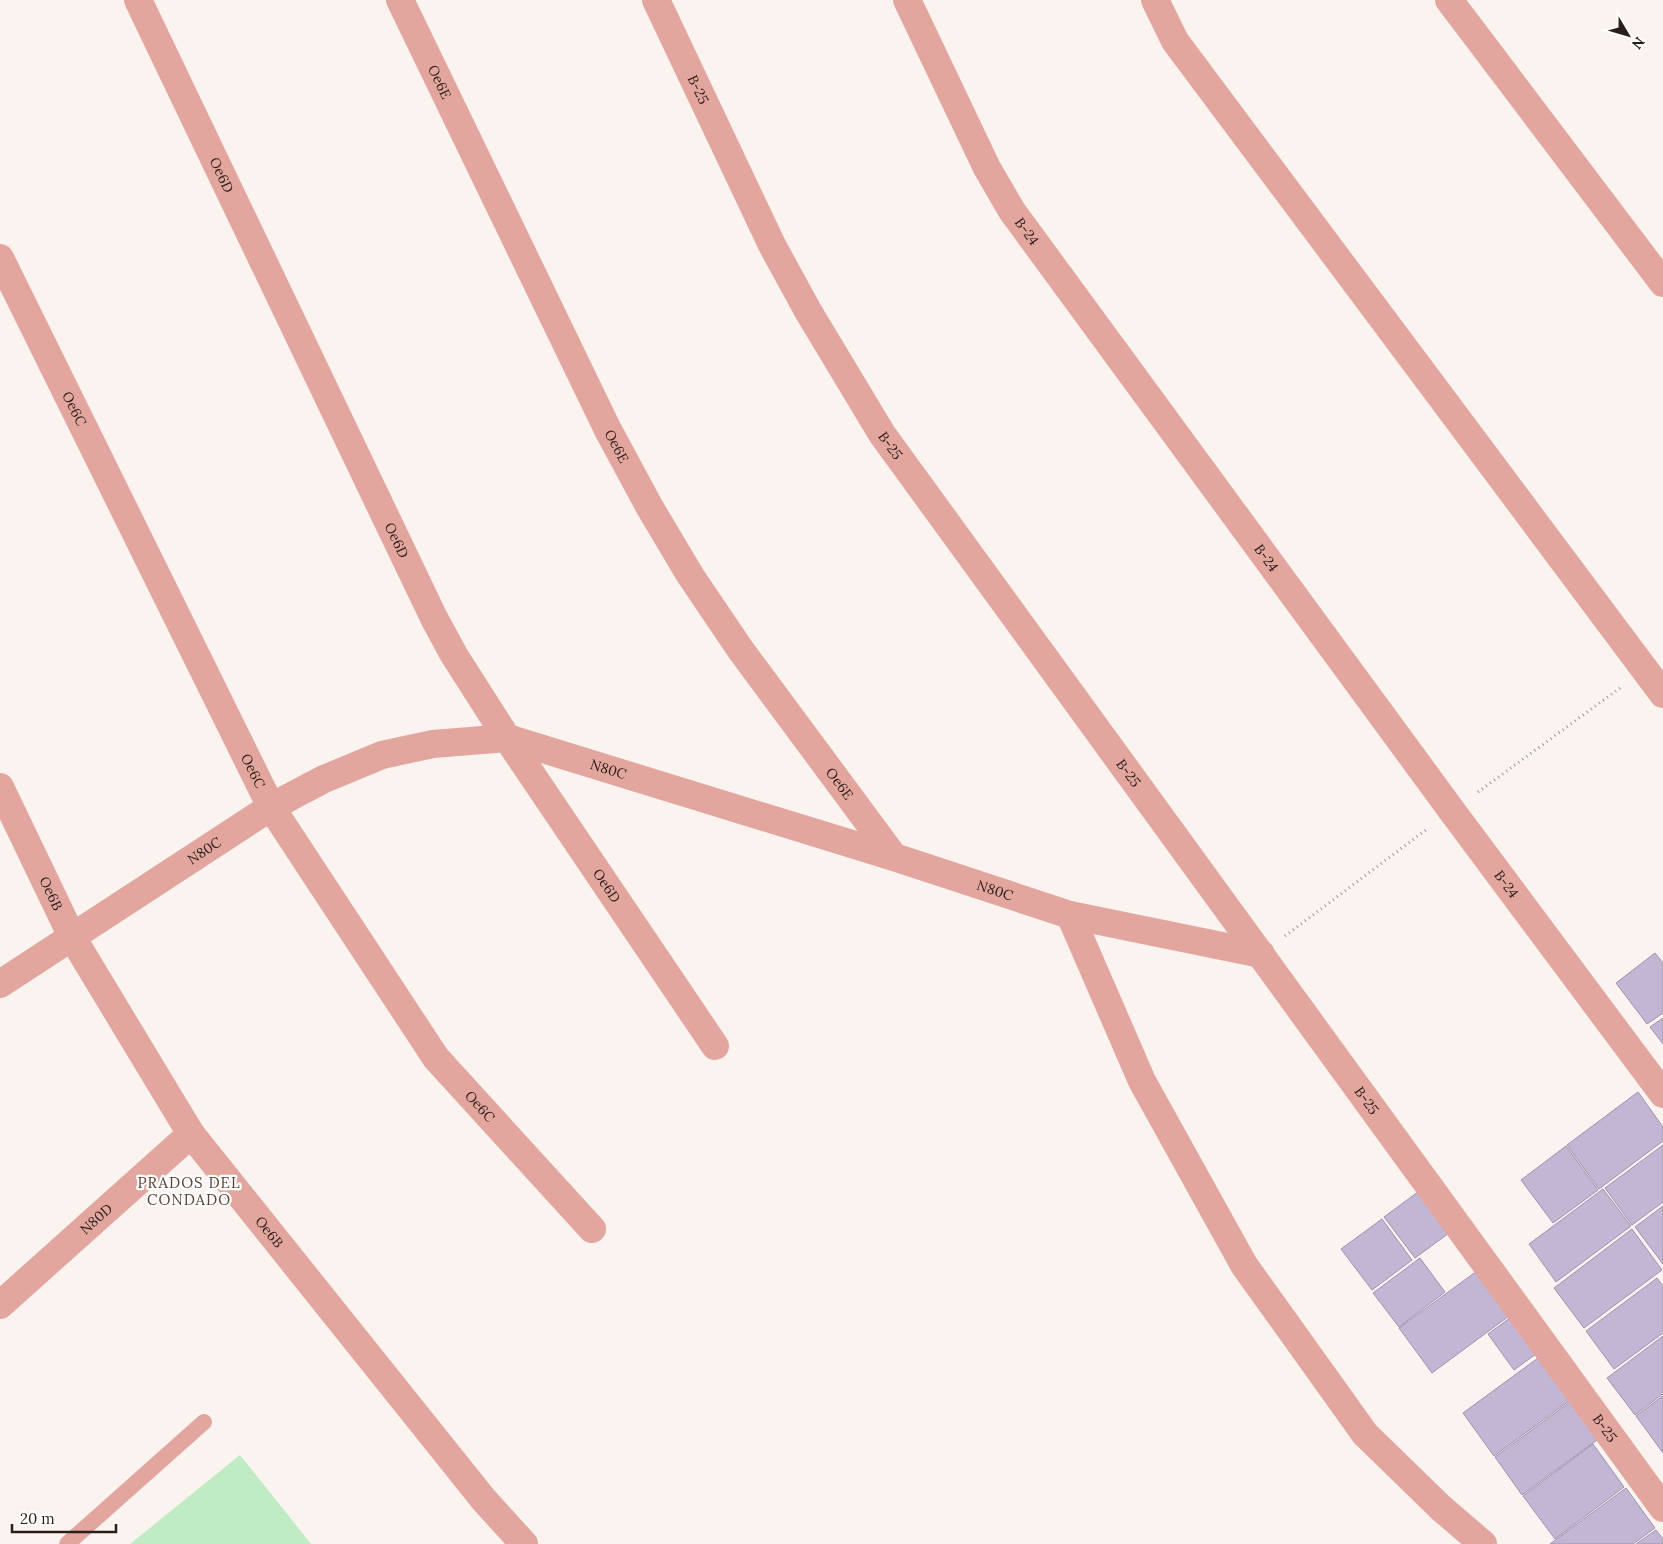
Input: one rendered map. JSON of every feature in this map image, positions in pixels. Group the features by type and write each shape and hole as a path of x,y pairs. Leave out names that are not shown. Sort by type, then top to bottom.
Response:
{"street":[{"name":"Oe6D","path":"138,0 434,618 454,655 507,738 715,1046"},
{"name":"Oe6E","path":"400,0 604,421 649,506 690,575 740,649 894,857"},
{"name":"B-25","path":"656,0 772,245 808,311 882,434 1663,1508"},
{"name":"B-24","path":"907,0 983,160 1012,211 1452,811 1663,1094"},
{"path":"1155,0 1174,41 1663,694"},
{"path":"1449,0 1663,284"},
{"name":"Oe6C","path":"0,258 271,807 436,1058 592,1229"},
{"name":"N80C","path":"0,984 271,807 324,779 382,755 433,744 507,738 894,857 1070,915 1261,954"},
{"name":"Oe6B","path":"0,787 72,937 192,1134 484,1500 524,1544"},
{"path":"1070,915 1142,1081 1244,1265 1365,1434 1441,1508 1483,1544"},
{"name":"N80D","path":"0,1305 192,1134"}],"lane":[{"path":"67,1544 204,1422"}],"green space":[{"path":"240,1455 311,1544 130,1544"}],"building":[{"path":"1655,953 1663,963 1663,1013 1647,1024 1616,983"},
{"path":"1663,1018 1663,1044 1650,1027"},
{"path":"1638,1092 1663,1127 1663,1141 1599,1189 1567,1145"},
{"path":"1663,1145 1663,1202 1632,1225 1605,1188"},
{"path":"1566,1146 1598,1190 1553,1223 1521,1180"},
{"path":"1426,1186 1456,1228 1415,1258 1384,1217"},
{"path":"1603,1189 1631,1226 1556,1282 1529,1244"},
{"path":"1663,1206 1663,1264 1635,1227"},
{"path":"1382,1219 1412,1260 1372,1290 1341,1249"},
{"path":"1632,1229 1662,1270 1584,1328 1554,1288"},
{"path":"1420,1258 1445,1292 1399,1327 1373,1293"},
{"path":"1481,1268 1513,1313 1432,1373 1399,1328"},
{"path":"1657,1278 1663,1286 1663,1333 1614,1369 1586,1331"},
{"path":"1514,1315 1540,1351 1514,1370 1488,1334"},
{"path":"1663,1336 1663,1394 1635,1415 1607,1378"},
{"path":"1538,1358 1569,1401 1494,1456 1463,1413"},
{"path":"1663,1396 1663,1453 1636,1416"},
{"path":"1570,1402 1597,1440 1522,1495 1495,1457"},
{"path":"1593,1444 1624,1487 1555,1539 1523,1496"},
{"path":"1626,1488 1655,1528 1633,1544 1550,1544"},
{"path":"1656,1530 1663,1539 1663,1544 1636,1544"}],"district":[{"name":"PRADOS DEL CONDADO","path":"189,1192"}]}
